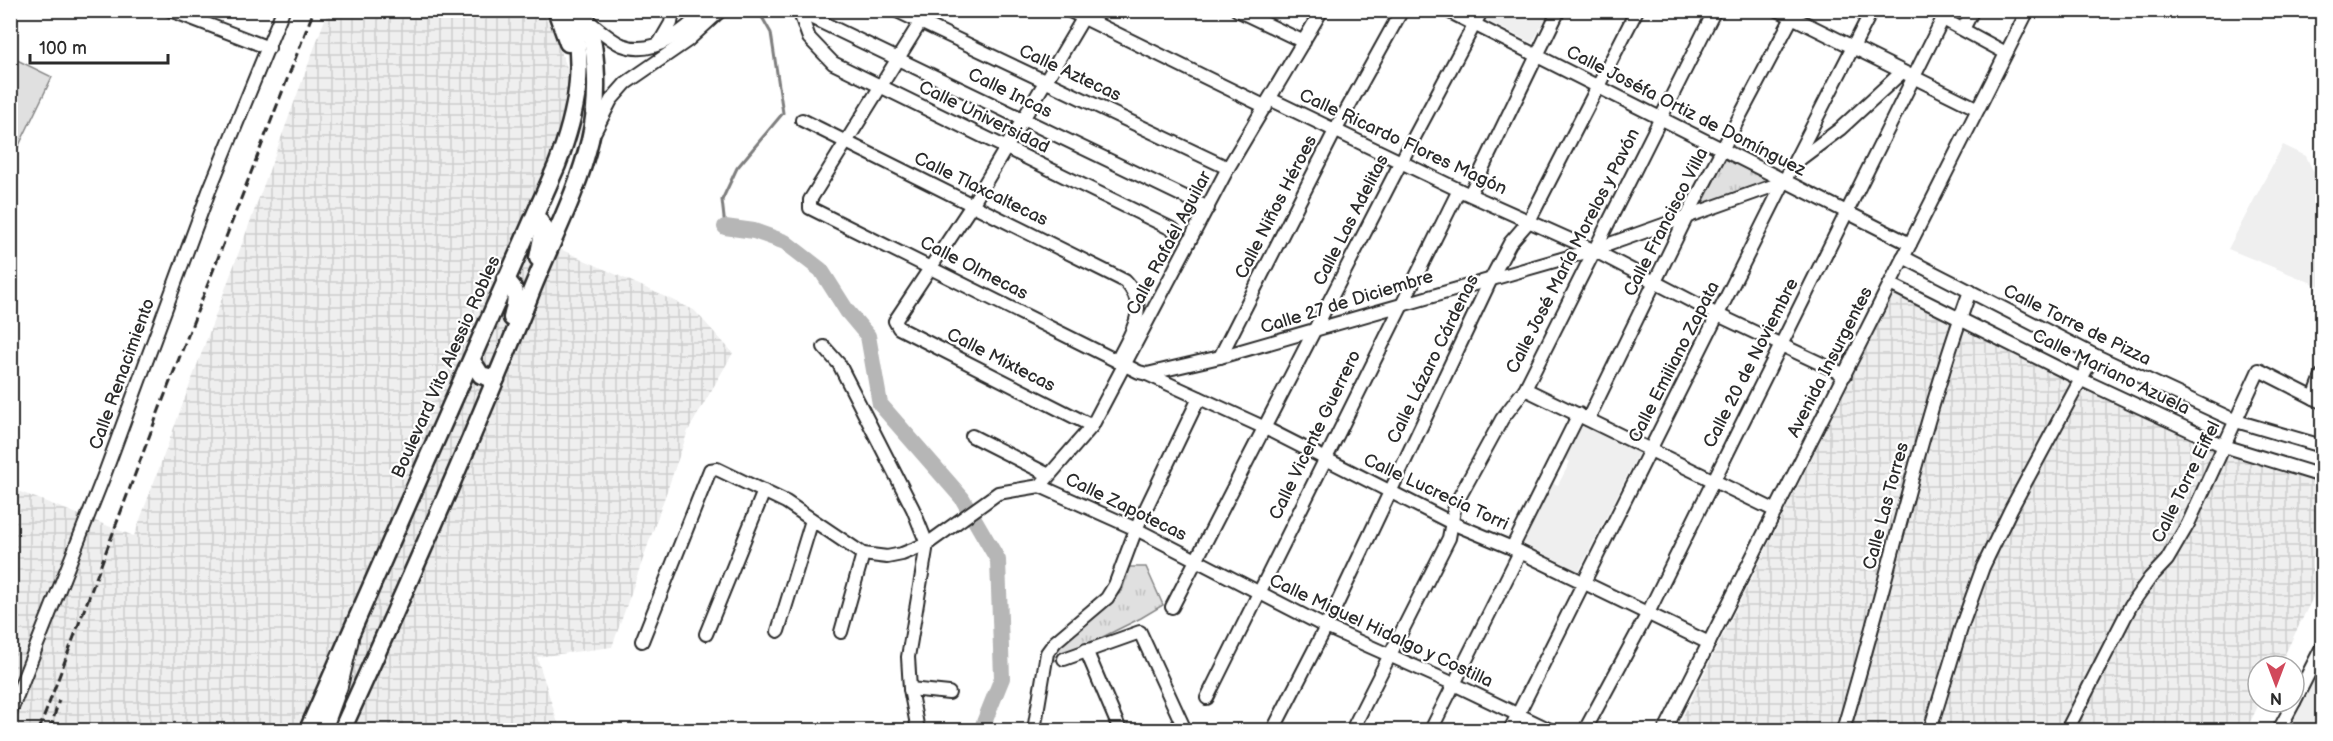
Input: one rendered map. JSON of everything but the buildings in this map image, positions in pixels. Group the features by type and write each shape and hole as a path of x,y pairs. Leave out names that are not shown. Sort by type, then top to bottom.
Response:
{"highway":[{"path":"322,730 338,686 349,639"}],"main road":[{"path":"556,10 579,81"},
{"name":"Boulevard Vito Alessio Robles","path":"308,730 447,412 472,361 505,280 536,216 570,131 579,81 576,36 569,10"},
{"path":"342,730 503,363 577,182 590,140 595,86 592,47 585,14"},
{"path":"533,286 544,233 542,223 536,216"},
{"path":"503,363 516,295 512,285 505,280"},
{"path":"472,361 481,375 496,379"}],"street":[{"path":"170,10 201,16 269,48"},
{"name":"Calle Renacimiento","path":"10,713 105,473 218,170 283,10"},
{"path":"657,45 666,34 673,10"},
{"path":"585,14 620,44 633,48 657,45 692,24 705,10"},
{"path":"590,140 617,91 687,41 721,10"},
{"name":"Calle Aztecas","path":"895,10 1228,168"},
{"path":"846,142 928,10"},
{"name":"Calle Ricardo Flores Magón","path":"1068,10 1085,14 1268,103 1335,131 1593,250 1718,315 1845,375"},
{"path":"1236,10 1304,42"},
{"name":"Calle Rafaél Aguilar","path":"1040,486 1092,426 1120,363 1208,208 1228,168 1322,10"},
{"name":"Calle Niños Héroes","path":"1220,357 1335,131 1402,10"},
{"name":"Calle Joséfa Ortiz de Domínguez","path":"1446,10 1910,244"},
{"name":"Calle Las Adelitas","path":"1172,607 1263,427 1482,10"},
{"name":"Calle Vicente Guerrero","path":"1207,698 1401,304 1464,192 1559,10"},
{"name":"Calle Lázaro Cárdenas","path":"1273,730 1326,627 1509,243 1529,221 1637,10"},
{"name":"Calle José María Morelos y Pavón","path":"1352,730 1391,657 1449,537 1455,505 1502,418 1525,389 1715,10"},
{"path":"1778,10 1794,14 1853,48 1978,109"},
{"name":"Calle Emiliano Zapata","path":"1510,730 1872,10"},
{"path":"1963,29 1973,10"},
{"name":"Avenida Insurgentes","path":"1665,730 2028,10"},
{"name":"Calle Incas","path":"798,12 1208,208"},
{"name":"Calle Universidad","path":"798,12 809,38 833,63 1174,230"},
{"path":"931,266 972,205 1085,14"},
{"name":"Calle Francisco Villa","path":"1431,730 1516,550 1583,416 1655,283 1794,14"},
{"path":"1945,15 1963,29 2006,53"},
{"name":"Calle 20 de Noviembre","path":"1585,730 1648,613 1945,15"},
{"path":"1795,163 1840,129 1902,72"},
{"name":"Calle Tlaxcaltecas","path":"802,120 1125,280 1138,297 1138,316 1120,363"},
{"name":"Calle Olmecas","path":"846,142 809,205 813,211 931,266 1120,363"},
{"name":"Calle 27 de Diciembre","path":"1147,374 1313,332 1492,277 1593,250 1784,182"},
{"name":"Calle Torre de Pizza","path":"1903,256 2094,355 2236,421 2322,446"},
{"name":"Calle Mixtecas","path":"931,266 896,318 899,328 1092,426"},
{"name":"Calle Mariano Azuela","path":"1890,284 2080,379 2224,446 2322,476"},
{"name":"Calle Las Torres","path":"1843,730 1869,643 1915,466 1970,291"},
{"path":"824,347 839,364 913,509 927,544 908,657 910,689 918,730"},
{"path":"1930,730 1962,625 1983,567 2094,355"},
{"path":"1120,363 1147,374"},
{"name":"Calle Torre Eiffel","path":"2067,730 2131,605 2150,578 2167,560 2188,524 2259,370 2318,400"},
{"name":"Calle Lucrecia Torri","path":"1147,374 1263,427 1452,523 1516,550 1709,643"},
{"path":"2318,400 2322,376"},
{"path":"1525,389 1776,511"},
{"path":"1034,730 1047,653 1055,642 1107,598 1115,585 1136,529 1199,398"},
{"path":"972,435 1049,475"},
{"path":"642,641 710,470 717,469 764,491 863,554 888,557 927,544 998,493 1040,486"},
{"name":"Calle Zapotecas","path":"1040,486 1136,529 1197,561"},
{"path":"706,634 764,491"},
{"path":"778,631 812,520"},
{"path":"842,632 863,554"},
{"name":"Calle Miguel Hidalgo y Costilla","path":"1197,561 1326,627 1550,730"},
{"path":"1064,659 1138,631 1142,633 1185,730"},
{"path":"2306,684 2318,665 2322,647"},
{"path":"1086,650 1120,730"},
{"path":"910,689 949,693"},
{"path":"2279,730 2288,714"}],"shaded area":[{"path":"328,11 541,11 551,27 574,85 569,122 525,233 694,310 733,353 688,431 612,647 537,657 560,730 11,730 10,488 134,536"},
{"path":"1486,11 1550,11 1532,43 1482,18"},
{"path":"2283,145 2306,156 2313,171 2322,180 2322,287 2228,249"},
{"path":"1895,291 2068,375 2322,485 2322,579 2285,654 2246,654 2246,714 2254,714 2246,730 1676,730"},
{"path":"1582,424 1639,452 1579,571 1522,543 1552,483 1558,485 1570,462 1564,458"},
{"path":"2318,672 2322,675 2322,730 2288,730 2296,714 2306,714 2306,695"}],"green space":[{"path":"11,57 52,77 11,162"},
{"path":"1725,158 1773,181 1702,205"},
{"path":"1129,567 1146,567 1163,605 1050,663 1049,654 1122,591"}],"waterway":[{"path":"725,227 722,200 737,168 783,113 771,33 758,10"},
{"path":"725,227 754,231 785,242 821,270 847,311 868,336 880,404 962,498 998,560 1002,678 981,730"}],"railway":[{"path":"39,730 161,405 314,10"},
{"path":"50,730 59,700"}]}
